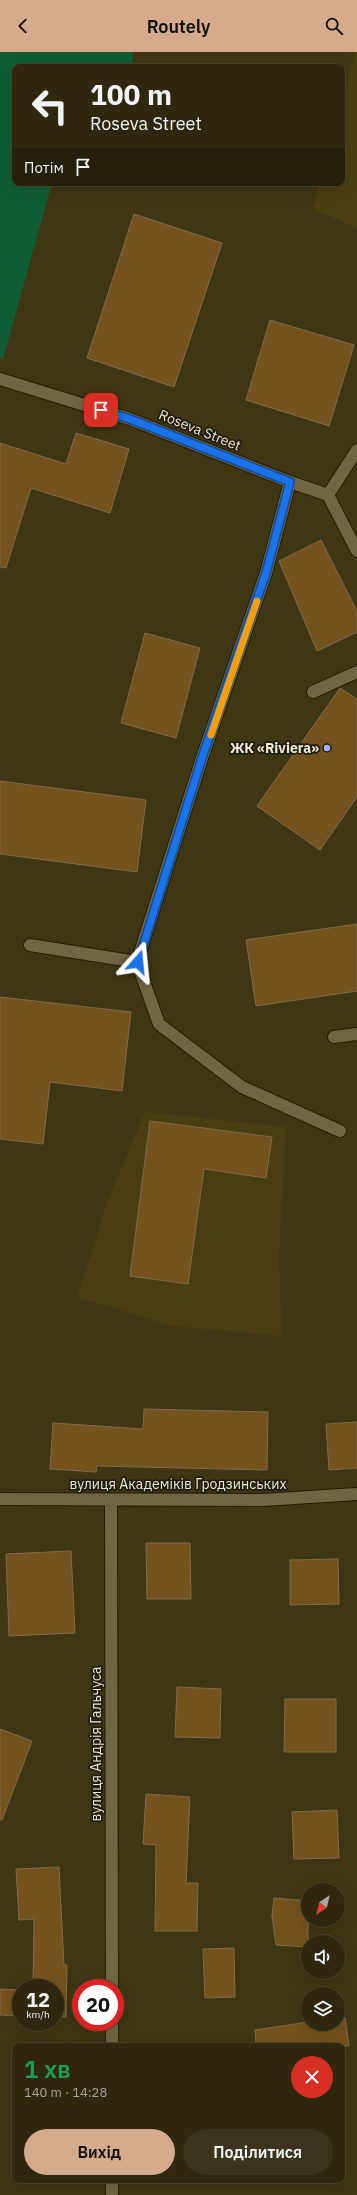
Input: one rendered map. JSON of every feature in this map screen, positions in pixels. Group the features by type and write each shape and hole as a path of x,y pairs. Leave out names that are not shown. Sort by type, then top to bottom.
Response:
{"street":[{"name":"Roseva Street","path":"0,379 130,419 290,482 328,495"},
{"path":"357,450 328,495 357,550"},
{"path":"290,482 266,573 203,755 138,962 159,1024 242,1087 340,1131"},
{"path":"313,692 357,672"},
{"path":"30,945 138,962"},
{"path":"334,1038 357,1034"},
{"name":"вулиця Академіків Гродзинських","path":"0,1499 263,1500 357,1494"},
{"name":"вулиця Андрія Гальчуса","path":"111,1500 112,1979"},
{"path":"112,2031 112,2043"},
{"path":"112,2183 112,2195"}],"shaded area":[{"path":"355,52 357,52 357,228 313,209 319,186 345,186 345,89"},
{"path":"145,1112 286,1127 279,1258 282,1336 173,1326 77,1297 108,1200"}],"green space":[{"path":"0,52 133,52 132,64 12,64 12,186 51,186 3,359 0,358"}],"building":[{"path":"134,214 222,243 174,387 87,358"},
{"path":"270,320 354,345 329,426 246,400"},
{"path":"76,433 129,449 110,513 31,488 6,568 0,567 0,443 66,464"},
{"path":"321,540 357,611 357,632 317,651 279,561"},
{"path":"145,633 200,648 176,738 121,723"},
{"name":"ЖК «Riviera»","path":"340,688 357,699 357,797 320,850 257,806"},
{"path":"0,781 146,800 137,872 0,854"},
{"path":"357,924 357,991 256,1006 246,940"},
{"path":"0,997 131,1012 122,1091 50,1082 43,1144 0,1139"},
{"path":"150,1121 272,1137 266,1178 204,1169 188,1284 130,1276"},
{"path":"144,1409 268,1412 267,1470 97,1466 96,1472 50,1469 53,1423 143,1429"},
{"path":"357,1422 357,1468 329,1470 326,1424"},
{"path":"146,1543 190,1543 191,1599 147,1599"},
{"path":"71,1551 75,1633 9,1636 6,1554"},
{"path":"338,1559 339,1604 290,1605 290,1560"},
{"path":"177,1687 221,1689 220,1738 175,1737"},
{"path":"285,1699 336,1699 336,1752 284,1752"},
{"path":"0,1729 32,1741 2,1820 0,1820"},
{"path":"146,1794 190,1797 186,1883 198,1883 197,1931 155,1931 156,1845 143,1844"},
{"path":"337,1810 339,1858 294,1859 292,1812"},
{"path":"59,1867 64,1965 67,1965 66,2017 64,2017 64,1979 33,1979 34,1919 19,1920 16,1869"},
{"path":"274,1898 301,1900 301,1927 308,1927 308,1935 301,1935 301,1947 276,1945 272,1916"},
{"path":"234,1948 235,1997 205,1998 203,1949"},
{"path":"0,1989 12,1990 12,2016 0,2015"},
{"path":"345,2017 349,2046 345,2046 345,2043 256,2043 255,2030 301,2023 301,2031 345,2031"}],"slow traffic":[{"path":"211,735 257,601"}],"place":[{"name":"ЖК «Riviera»","path":"327,748"}],"route":[{"path":"101,410 130,419 290,482 266,573 203,755 138,962"}]}
